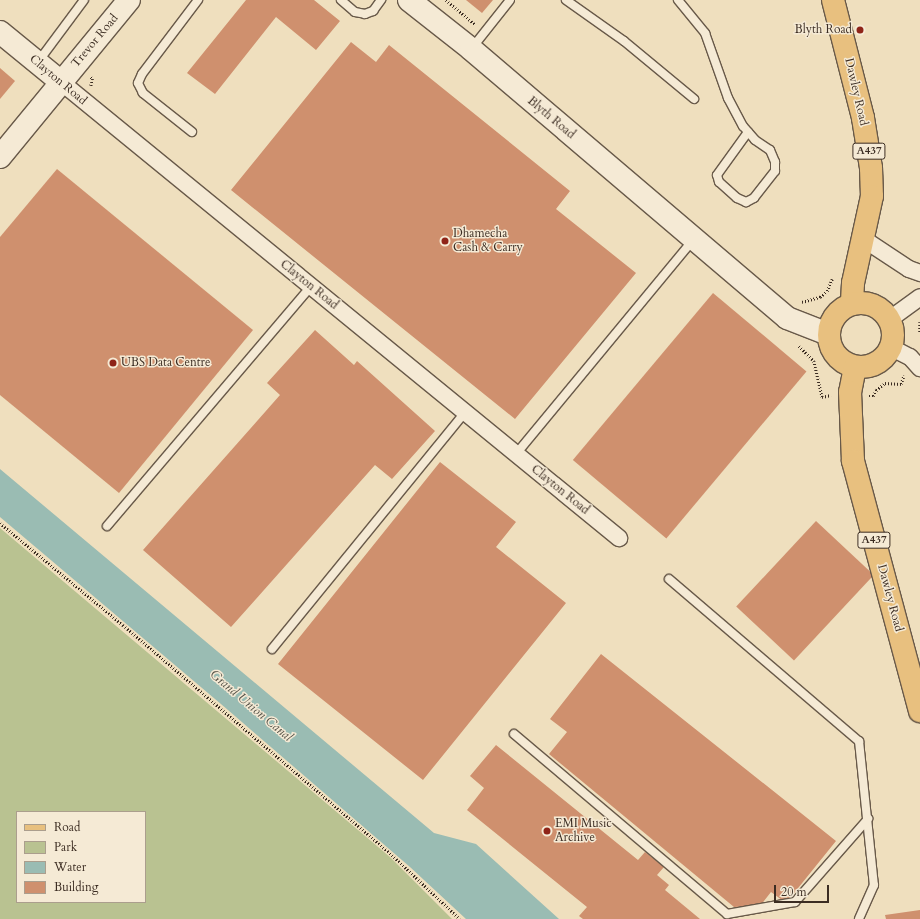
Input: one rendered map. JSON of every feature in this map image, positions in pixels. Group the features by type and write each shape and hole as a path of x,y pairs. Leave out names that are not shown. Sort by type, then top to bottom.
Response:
{"main road":[{"name":"Dawley Road","path":"833,0 864,118 871,168 872,196 853,283 852,304"},
{"path":"866,303 878,308 890,319 894,334 892,348 887,358 877,364 856,367 842,361 833,352 828,334 832,321 839,310 852,304 866,303"},
{"name":"Dawley Road","path":"856,367 850,392 853,461 920,711"}],"street":[{"name":"Trevor Road","path":"0,157 129,0"},
{"name":"Blyth Road","path":"409,0 471,49 787,318 828,334"},
{"name":"Clayton Road","path":"0,32 619,538"},
{"path":"862,238 909,269 920,273"},
{"path":"890,319 920,297"},
{"path":"892,348 919,365"}],"lane":[{"path":"38,62 84,0"},
{"path":"192,132 143,93 138,83 142,74 198,0"},
{"path":"341,0 355,12 365,14 373,10 381,0"},
{"path":"471,49 510,0"},
{"path":"566,0 624,41 694,99"},
{"path":"678,0 705,34 728,98 748,132 770,150 775,162 775,171 754,198 746,202 737,198 719,182 717,175 748,132"},
{"path":"516,454 693,239"},
{"path":"106,526 311,286"},
{"path":"272,649 465,412"},
{"path":"668,579 860,741 874,885 859,919"},
{"path":"514,734 727,914 795,902 868,819"}],"path":[{"path":"446,0 484,32"},
{"path":"796,304 820,297 827,291 833,276"},
{"path":"920,322 920,333"},
{"path":"794,341 814,360 822,397 850,392 873,396 880,386 893,382 901,384"},
{"path":"0,523 124,625 392,855 460,919"}],"green space":[{"path":"0,528 390,857 452,919 0,919"}],"water":[{"name":"Grand Union Canal","path":"0,469 434,833 476,844 559,919 466,919 410,867 228,710 0,517"}],"building":[{"path":"246,0 314,0 340,21 316,50 276,17 215,94 187,73"},
{"path":"466,0 493,0 482,13"},
{"name":"Dhamecha Cash & Carry","path":"351,42 376,62 389,45 570,191 556,209 636,273 515,419 231,190"},
{"path":"0,68 15,81 0,99"},
{"name":"UBS Data Centre","path":"57,169 253,330 119,493 0,395 0,237"},
{"path":"713,293 806,371 666,538 573,460"},
{"path":"315,330 354,365 357,361 435,431 392,479 375,465 231,627 143,550 280,395 267,383"},
{"path":"440,462 516,522 496,547 566,603 423,780 278,664"},
{"path":"816,521 874,575 794,660 736,607"},
{"path":"601,654 836,841 786,903 771,892 760,906 734,907 549,754 567,732 550,719"},
{"name":"EMI Music Archive","path":"496,745 638,860 645,852 664,867 657,875 669,885 665,890 700,919 583,919 579,916 587,907 467,810 484,788 470,776"},
{"path":"920,910 920,919 886,919 885,915"}],"place":[{"name":"Blyth Road","path":"860,30"},
{"name":"Dhamecha Cash & Carry","path":"445,241"},
{"name":"UBS Data Centre","path":"113,363"},
{"name":"EMI Music Archive","path":"547,831"}]}
